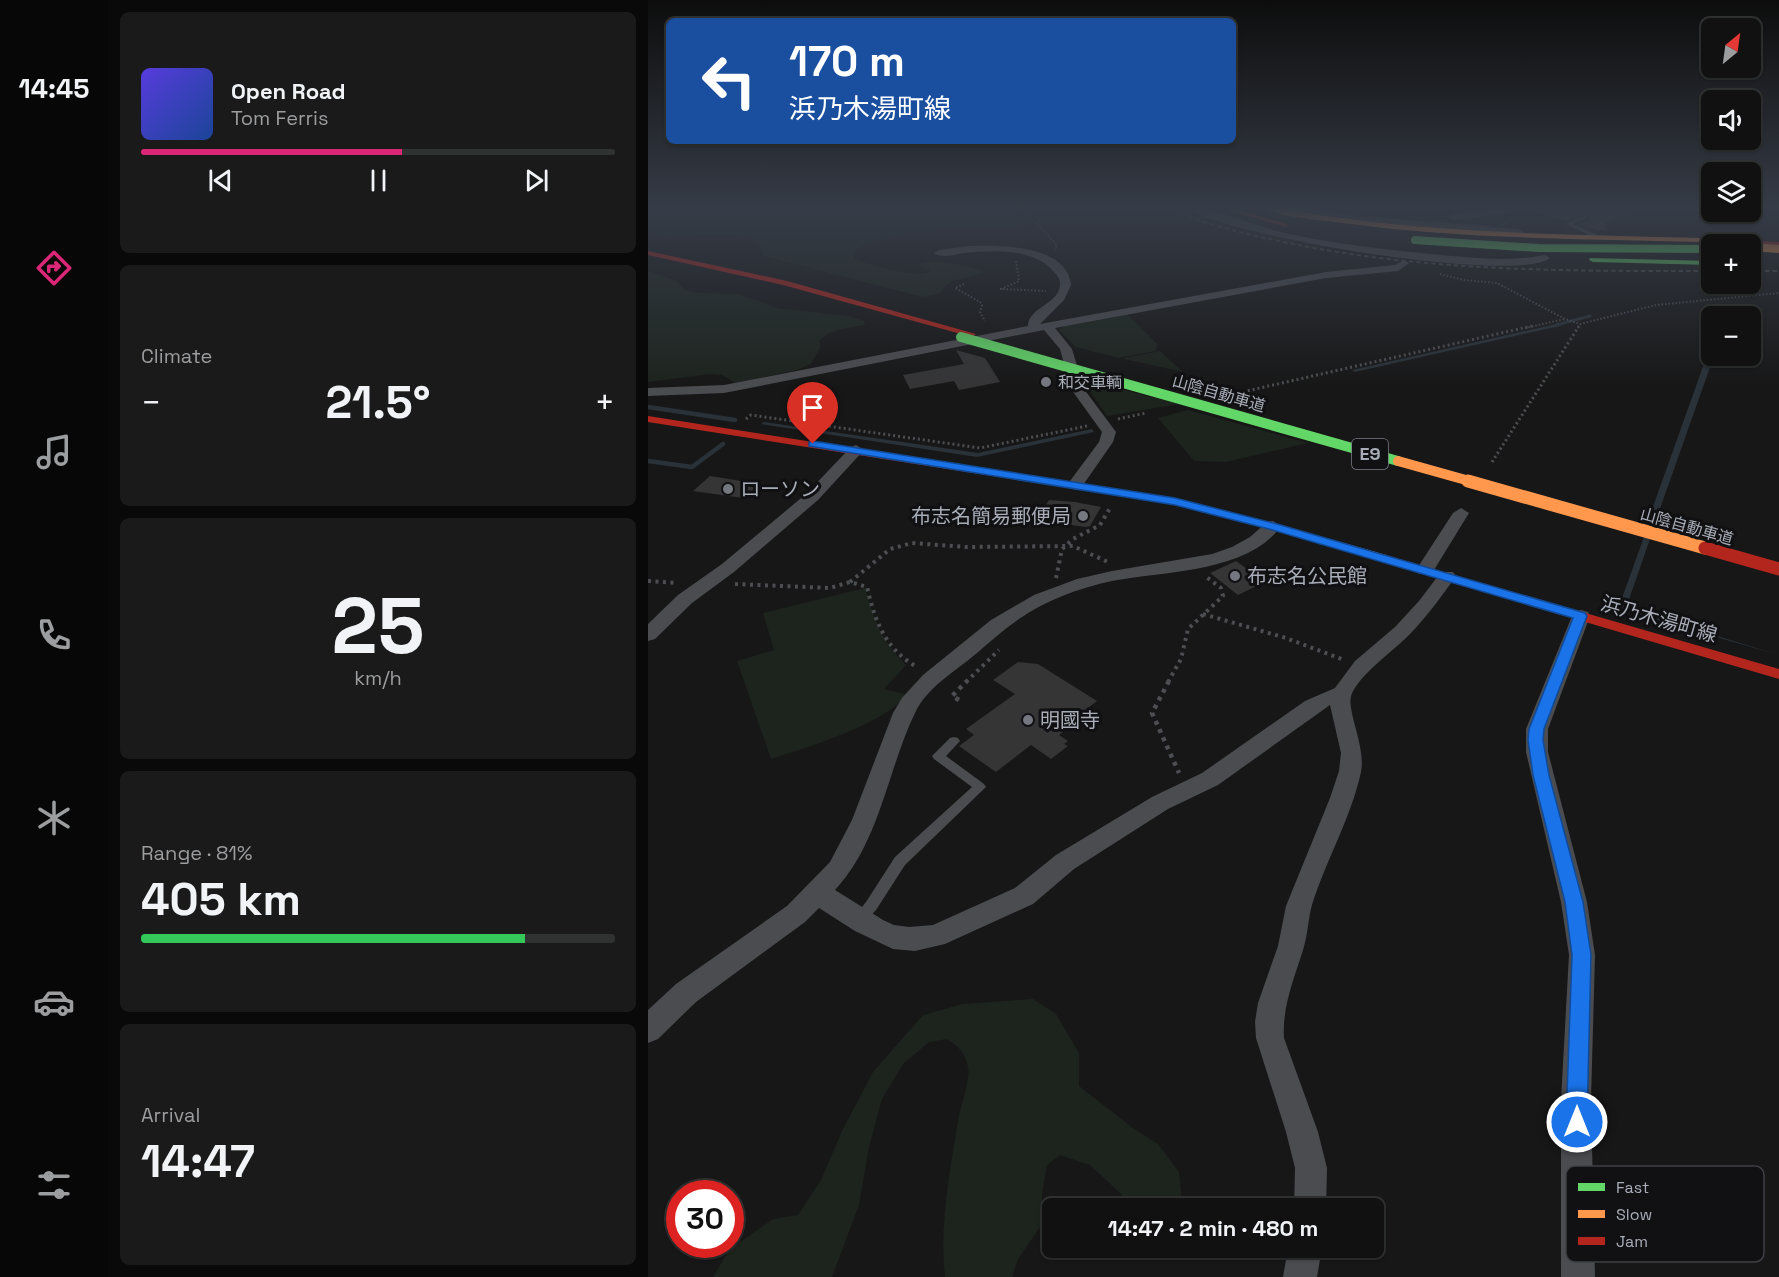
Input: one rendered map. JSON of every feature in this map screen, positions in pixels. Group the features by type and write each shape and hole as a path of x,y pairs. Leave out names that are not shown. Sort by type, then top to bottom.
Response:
{"main road":[{"name":"山陰自動車道","path":"689,268 966,336 1779,561"},
{"name":"山陰自動車道","path":"714,268 784,283 1779,569"},
{"name":"浜乃木湯町線","path":"648,419 1175,502 1273,526 1779,674"}],"street":[{"path":"1057,268 1065,279 1063,293 1034,321 1064,346 1074,382 1109,432 1106,442 1076,485"},
{"path":"648,392 703,391 734,387 1356,268"},
{"path":"648,635 685,599 728,568 812,497 856,450"},
{"path":"1310,1198 1311,1168 1302,1132 1270,1038 1269,1022 1272,1002 1292,946 1299,906 1342,798 1350,771 1352,753 1341,706 1341,695 1362,666 1402,631 1426,605 1436,573 1461,513"},
{"path":"648,1029 686,993 796,914 840,869 864,821 903,713 935,675 1003,621 1063,591 1128,573 1218,559 1243,551 1262,538 1273,526"},
{"path":"1578,1166 1576,1100 1581,955 1574,902 1541,775 1535,740 1537,729 1581,616"},
{"path":"818,892 859,919 895,938 936,936 1024,896 1065,862 1160,803 1210,779 1312,706 1333,695 1341,695"},
{"path":"1300,1277 1303,1258"},
{"path":"1578,1262 1578,1277"}],"lane":[{"path":"859,919 871,906 900,861 980,787 938,756 954,741"}],"path":[{"path":"1017,268 1019,281 1001,289 1063,293"},
{"path":"1428,268 1434,272 1464,280 1497,283 1567,320 1580,324 1656,305 1779,293"},
{"path":"964,284 956,288 980,302 982,305 980,312 987,324 1013,332"},
{"path":"1491,464 1580,324"},
{"path":"1063,591 1055,581 1062,549 1100,525 1113,501"},
{"path":"708,583 830,588 850,582 890,549 906,543 966,547 1076,546 1128,573"},
{"path":"1187,564 1224,592 1223,596 1188,629 1181,659 1152,713 1187,791"},
{"path":"850,582 867,587 876,625 891,648 912,665 935,675"},
{"path":"1203,614 1286,638 1362,666"},
{"path":"959,700 952,696 1001,648"}],"shaded area":[{"path":"809,268 883,268 925,273 931,271 924,268 970,268 983,273 953,281 945,286 941,293 923,297"},
{"path":"648,271 677,281 685,290 699,293 738,294 777,308 848,316 864,321 865,325 829,333 819,341 821,346 811,364 794,371 735,383 722,375 709,374 648,382"},
{"path":"1128,315 1157,344 1156,351 1118,358 1076,347 1059,330 1065,326"},
{"path":"1561,323 1564,325 1355,372 1352,370"},
{"path":"1160,351 1183,372 1124,359 1124,358"},
{"path":"1703,366 1710,366 1656,520 1649,518"},
{"path":"1081,379 1179,404 1107,416"},
{"path":"1188,410 1308,443 1226,462 1194,461 1158,418"},
{"path":"764,422 978,453 1092,429 1094,432 977,457 761,424"},
{"path":"1644,537 1650,539 1626,608 1779,655 1618,609"},
{"path":"865,588 880,630 890,647 906,665 884,689 908,695 880,716 844,734 771,759 737,661 774,650 763,613"},
{"path":"1033,999 1056,1014 1079,1053 1079,1086 1133,1128 1158,1144 1179,1172 1182,1198 1124,1198 1090,1165 1060,1155 1047,1165 1042,1194 1042,1224 1018,1259 1012,1277 945,1277 943,1238 946,1199 958,1121 969,1072 967,1062 958,1047 947,1039 929,1042 903,1064 882,1099 869,1147 859,1205 832,1277 713,1277 724,1258 744,1258 744,1239 773,1219 798,1215 821,1180 842,1131 873,1072 923,1015 963,1004"}],"building":[{"path":"956,350 985,358 1000,382 959,390 954,381 910,389 903,375 964,364"},
{"path":"710,476 760,484 743,498 693,491"},
{"path":"1049,500 1101,507 1090,526 1086,527 1064,524 1067,520 1038,517"},
{"name":"布志名公民館","path":"1236,561 1265,582 1238,595 1210,573"},
{"name":"明國寺","path":"1018,662 1038,664 1097,701 1080,714 1083,716 1059,735 1068,741 1064,744 1068,746 1051,759 1031,745 996,772 959,746 974,735 966,729 1015,694 993,680"}],"waterway":[{"path":"1556,325 1590,316"},
{"path":"648,407 735,420"},
{"path":"648,461 692,467 723,444"}],"railway":[{"path":"1500,268 1701,271"},
{"path":"1761,271 1779,271"}],"traffic: slow":[{"path":"1398,461 1705,548"},
{"path":"1075,486 1175,502 1273,526 1382,558"}],"traffic: jam":[{"path":"714,268 784,283 972,334"},
{"path":"648,419 1075,486"},
{"path":"1705,548 1779,569"},
{"path":"1382,558 1779,674"}],"traffic: fast":[{"path":"961,337 1398,461"}],"place":[{"name":"和交車輌","path":"1046,382"},
{"name":"ローソン","path":"728,489"},
{"name":"布志名簡易郵便局","path":"1083,516"},
{"name":"布志名公民館","path":"1235,576"},
{"name":"明國寺","path":"1028,720"}],"route":[{"path":"813,444 1175,502 1273,526 1581,616 1537,729 1535,740 1541,775 1574,902 1581,955 1577,1122"}]}
